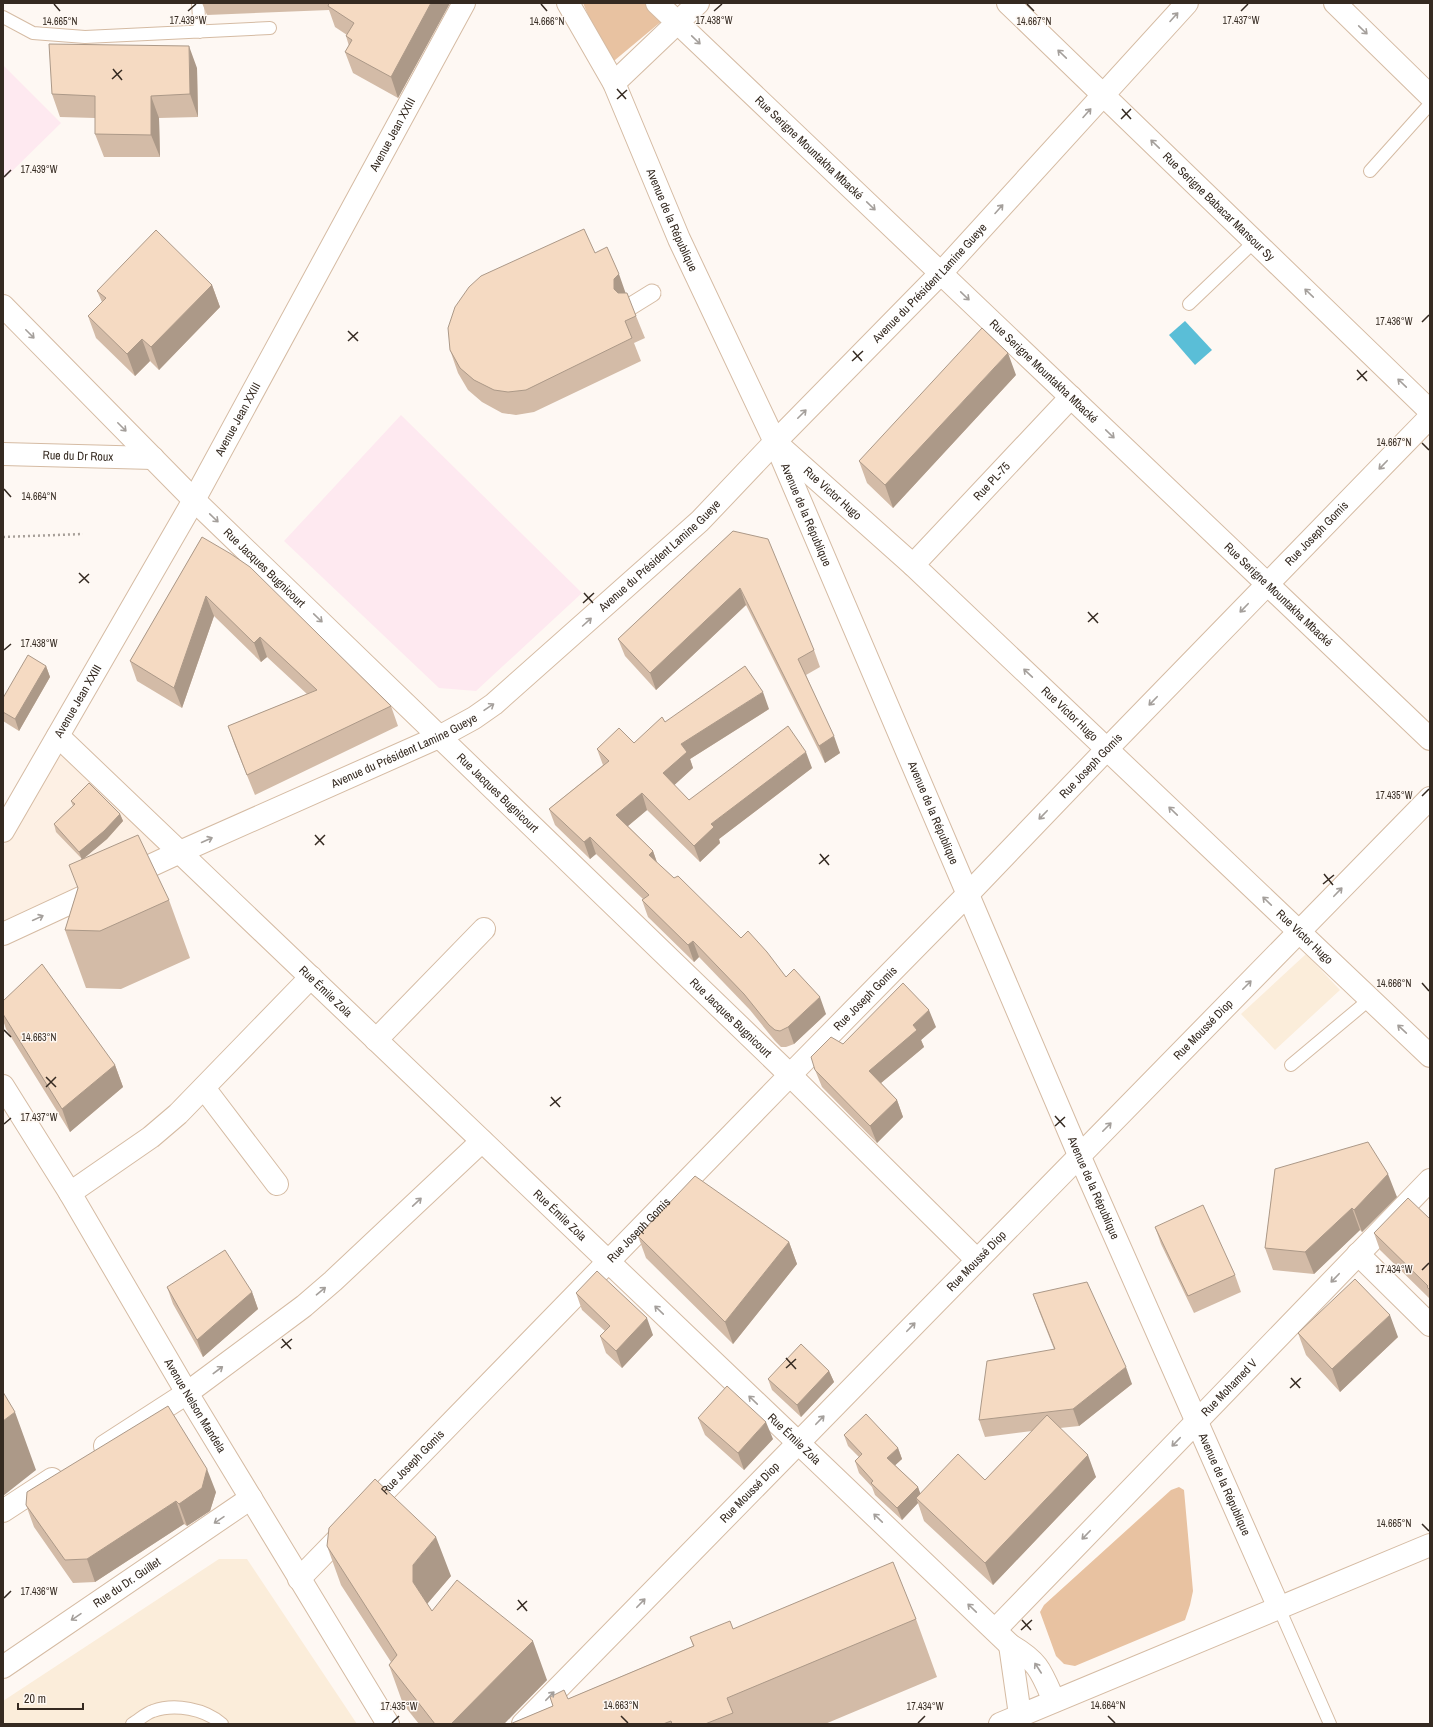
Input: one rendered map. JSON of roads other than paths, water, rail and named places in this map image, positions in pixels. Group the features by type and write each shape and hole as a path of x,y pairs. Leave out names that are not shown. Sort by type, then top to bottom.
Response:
{"street":[{"name":"Avenue Jean XXIII","path":"3,831 194,500 464,3"},
{"name":"Avenue de la République","path":"568,3 576,13 614,83 679,239 775,442 1079,1155 1197,1419 1279,1608"},
{"name":"Rue Serigne Mountakha Mbacké","path":"658,3 1430,739"},
{"path":"614,83 698,3"},
{"name":"Rue Serigne Babacar Mansour Sy","path":"1008,3 1104,94 1430,411"},
{"name":"Avenue du Président Lamine Gueye","path":"3,934 180,852 441,736 474,718 494,704 700,522 775,442 941,273 1187,3"},
{"path":"1335,3 1430,96"},
{"path":"631,306 652,293"},
{"name":"Rue Jacques Bugnicourt","path":"3,306 194,500 441,736 790,1075 977,1260"},
{"name":"Rue PL-75","path":"913,565 1071,397"},
{"name":"Rue Joseph Gomis","path":"299,1579 968,894 1430,417"},
{"name":"Rue Victor Hugo","path":"775,442 913,565 1430,1056"},
{"name":"Rue du Dr Roux","path":"3,454 153,458"},
{"name":"Rue Émile Zola","path":"58,736 1003,1637 1036,1663 1044,1677 1054,1701"},
{"name":"Rue Moussé Diop","path":"523,1724 1430,798"},
{"path":"376,1040 484,930"},
{"path":"70,1193 151,1137 178,1114 311,977"},
{"name":"Avenue Nelson Mandela","path":"3,1086 70,1193 187,1393 388,1724"},
{"path":"204,1088 277,1184"},
{"path":"88,1456 187,1393 304,1306 482,1140"},
{"name":"Rue Mohamed V","path":"1003,1637 1197,1419 1430,1180"},
{"path":"1358,1254 1430,1325"},
{"path":"3,1511 69,1469"},
{"name":"Rue du Dr. Guillet","path":"3,1667 251,1498"},
{"path":"1000,1724 1430,1546"},
{"path":"1003,1637 1020,1715"}],"lane":[{"path":"198,3 200,32"},
{"path":"3,17 33,33 85,37 270,28"},
{"path":"1370,171 1430,104"},
{"path":"1188,304 1255,241"},
{"path":"1291,1065 1370,999"},
{"path":"1279,1608 1330,1724"},
{"path":"132,1724 153,1711 173,1707 194,1710 216,1719 222,1724"}],"water":[{"path":"1185,321 1212,350 1195,365 1169,335"}]}
